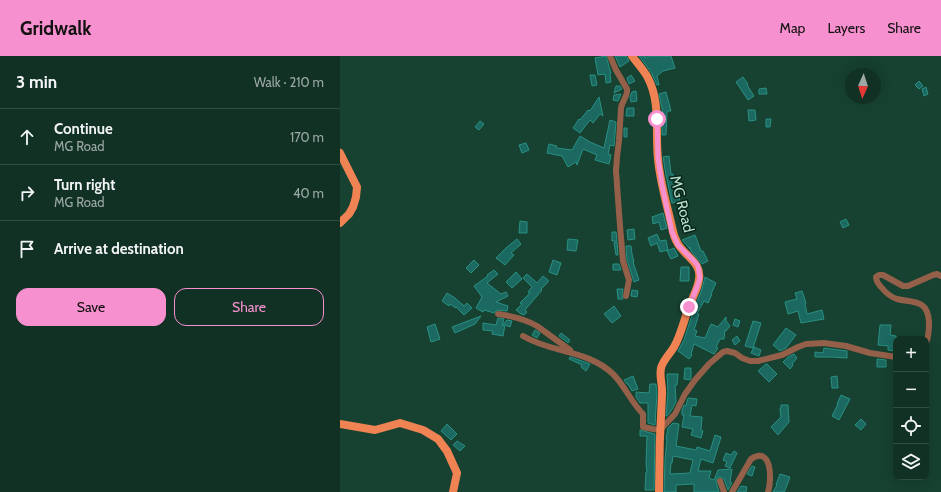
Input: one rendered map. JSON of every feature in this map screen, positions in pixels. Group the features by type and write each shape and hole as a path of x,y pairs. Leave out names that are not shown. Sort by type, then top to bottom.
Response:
{"main road":[{"name":"MG Road","path":"632,56 648,78 656,103 658,158 672,232 678,245 698,266 700,278 678,338 662,367 659,492"},
{"path":"340,153 357,187 353,207 349,214 340,223"},
{"path":"340,424 375,430 400,423 423,430 438,439 447,451 456,473 453,492"}],"street":[{"path":"610,56 616,70 627,88 621,108 616,171 623,261 628,280 626,296"},
{"path":"928,336 929,317 923,307 916,302 898,299 890,295 878,284 876,277 883,275 903,286 908,286 933,275 937,274 941,276"},
{"path":"498,314 510,315 532,323 572,353"},
{"path":"523,336 546,346 585,356 604,367 613,374 626,389 638,409 643,414 643,427 653,430 660,430 675,414 685,394 695,380 709,364 723,352 727,351 742,358 758,361 782,355 806,344 824,343 846,346 870,353 893,357"},
{"path":"732,492 751,459 759,456 767,460 769,464 771,479 768,492"},
{"path":"720,481 724,492"}],"building":[{"path":"606,56 611,73 611,82 606,83 605,74 598,75 595,58"},
{"path":"615,56 626,56 629,61 620,67"},
{"path":"639,56 645,56 645,58 649,56 671,56 675,68 663,71 657,76 659,85 657,85 651,72"},
{"path":"590,75 595,75 597,85 592,86"},
{"path":"631,75 635,81 629,84 627,78"},
{"path":"743,77 754,96 748,100 736,82"},
{"path":"919,81 923,86 919,89 915,85"},
{"path":"616,86 620,86 622,89 614,93"},
{"path":"926,87 928,94 924,96 922,89"},
{"path":"766,88 767,94 759,94 759,89"},
{"path":"636,91 637,101 631,102 630,97 632,92"},
{"path":"666,92 671,111 667,111 666,135 662,135 663,113 659,94"},
{"path":"621,94 618,101 613,100 614,95"},
{"path":"599,97 603,116 600,114 593,123 590,120 580,133 573,128 588,110 590,111"},
{"path":"627,108 634,108 634,116 626,116"},
{"path":"748,110 755,110 756,120 749,121"},
{"path":"766,119 771,119 770,127 766,127"},
{"path":"610,120 616,122 614,146 610,145 608,154 611,155 609,164 595,160 597,155 583,149 577,165 576,162 568,167 562,156 547,153 549,144 557,146 556,148 572,150 580,136 604,148"},
{"path":"480,121 484,124 479,130 475,127"},
{"path":"624,128 627,128 627,137 624,137"},
{"path":"526,143 529,150 522,153 519,145"},
{"path":"669,156 675,193 678,193 680,201 672,203 663,157"},
{"path":"663,213 667,228 661,230 659,222 653,224 652,217"},
{"path":"846,219 849,225 843,228 840,222"},
{"path":"520,221 527,222 527,233 519,233"},
{"path":"634,229 635,239 628,240 627,230"},
{"path":"612,232 616,232 617,241 612,241"},
{"path":"657,234 660,241 666,240 668,250 660,252 657,243 651,246 648,238"},
{"path":"695,235 701,251 703,251 708,261 702,264 691,251 690,247 690,249 682,240"},
{"path":"517,239 521,244 511,253 514,255 505,265 496,258"},
{"path":"568,239 578,240 576,251 567,250"},
{"path":"617,242 618,255 616,255 614,243"},
{"path":"626,246 631,246 633,262 639,280 634,282 627,260"},
{"path":"674,248 678,256 671,259 667,251"},
{"path":"474,260 479,265 471,273 466,268"},
{"path":"553,260 561,263 557,275 549,272"},
{"path":"613,264 619,264 621,270 613,270"},
{"path":"681,267 689,267 689,281 680,281"},
{"path":"494,270 498,274 487,283 501,294 506,292 508,296 496,302 508,306 507,311 497,310 494,313 484,310 483,312 476,308 482,297 474,286"},
{"path":"516,272 522,279 512,288 506,282"},
{"path":"527,274 537,283 543,276 548,280 548,282 525,310 527,312 524,315 516,310 522,304 520,303 530,293 528,292 532,287 523,278"},
{"path":"705,277 716,283 708,303 704,301 697,314 699,314 694,330 697,331 695,336 705,338 711,324 718,327 726,317 726,321 730,326 726,331 725,330 724,339 720,339 716,347 718,348 714,354 694,344 692,355 689,359 678,351 684,340"},
{"path":"617,289 623,289 623,299 618,299"},
{"path":"632,290 638,291 637,297 631,296"},
{"path":"802,291 806,303 807,314 822,310 824,319 801,323 798,311 788,314 785,302 797,299 795,293"},
{"path":"447,293 464,306 467,303 472,308 464,315 456,307 450,304 449,306 442,301"},
{"path":"614,306 621,316 612,323 604,314"},
{"path":"481,316 475,324 455,333 452,327"},
{"path":"498,318 504,319 502,326 507,320 512,321 510,327 505,325 503,336 492,334 493,331 483,330 483,323 496,325"},
{"path":"735,319 740,321 738,327 733,325"},
{"path":"753,321 761,323 753,348 745,346"},
{"path":"435,324 440,339 431,342 427,327"},
{"path":"880,325 891,325 890,335 896,336 893,336 893,351 888,350 888,346 878,345"},
{"path":"786,328 796,335 786,348 780,351 773,345"},
{"path":"535,330 540,333 537,338 532,335"},
{"path":"561,333 570,340 568,343 559,336"},
{"path":"737,336 740,341 735,345 732,340"},
{"path":"754,347 761,350 759,356 751,353"},
{"path":"824,348 847,351 847,358 815,357 815,352 823,353"},
{"path":"794,354 797,358 790,369 783,362"},
{"path":"570,357 590,364 586,371 581,367 582,365 569,359"},
{"path":"877,359 886,360 886,367 877,367"},
{"path":"766,364 777,374 769,382 758,371"},
{"path":"685,368 691,368 690,380 684,379"},
{"path":"667,374 678,374 677,385 675,385 676,402 666,416 668,392"},
{"path":"633,376 638,389 632,391 624,380"},
{"path":"837,376 838,388 832,388 831,377"},
{"path":"650,384 656,384 657,392 655,425 648,423 648,403 640,403 636,397 636,392 649,393"},
{"path":"841,395 850,399 839,420 832,416"},
{"path":"688,398 697,399 696,406 692,405 690,416 702,417 701,430 703,431 701,438 691,435 693,429 682,427 684,415 682,415 682,410 684,405 686,406"},
{"path":"781,405 788,405 789,422 778,435 771,427 781,417"},
{"path":"861,419 866,424 861,430 855,425"},
{"path":"673,423 679,424 676,446 696,450 697,447 710,451 715,435 721,437 713,463 701,459 698,471 711,471 709,478 714,480 718,470 732,469 730,482 732,483 728,490 724,479 720,477 717,478 716,481 719,492 694,492 694,484 676,485 676,492 664,492 666,439 668,428","holes":["673,456 693,460 690,473 670,474"]},
{"path":"447,424 457,434 451,440 441,431"},
{"path":"640,430 655,434 654,490 645,490 647,472 647,436 640,436"},
{"path":"457,441 465,446 460,451 453,445"},
{"path":"734,451 737,453 730,468 725,466 727,462 723,460 726,453 731,455"},
{"path":"752,466 755,467 752,476 747,474"},
{"path":"780,474 790,477 786,488 784,492 773,492 777,485"},
{"path":"741,486 747,487 746,492 737,492"}],"route":[{"path":"657,119 658,158 672,232 678,245 698,266 700,278 689,307"}]}
